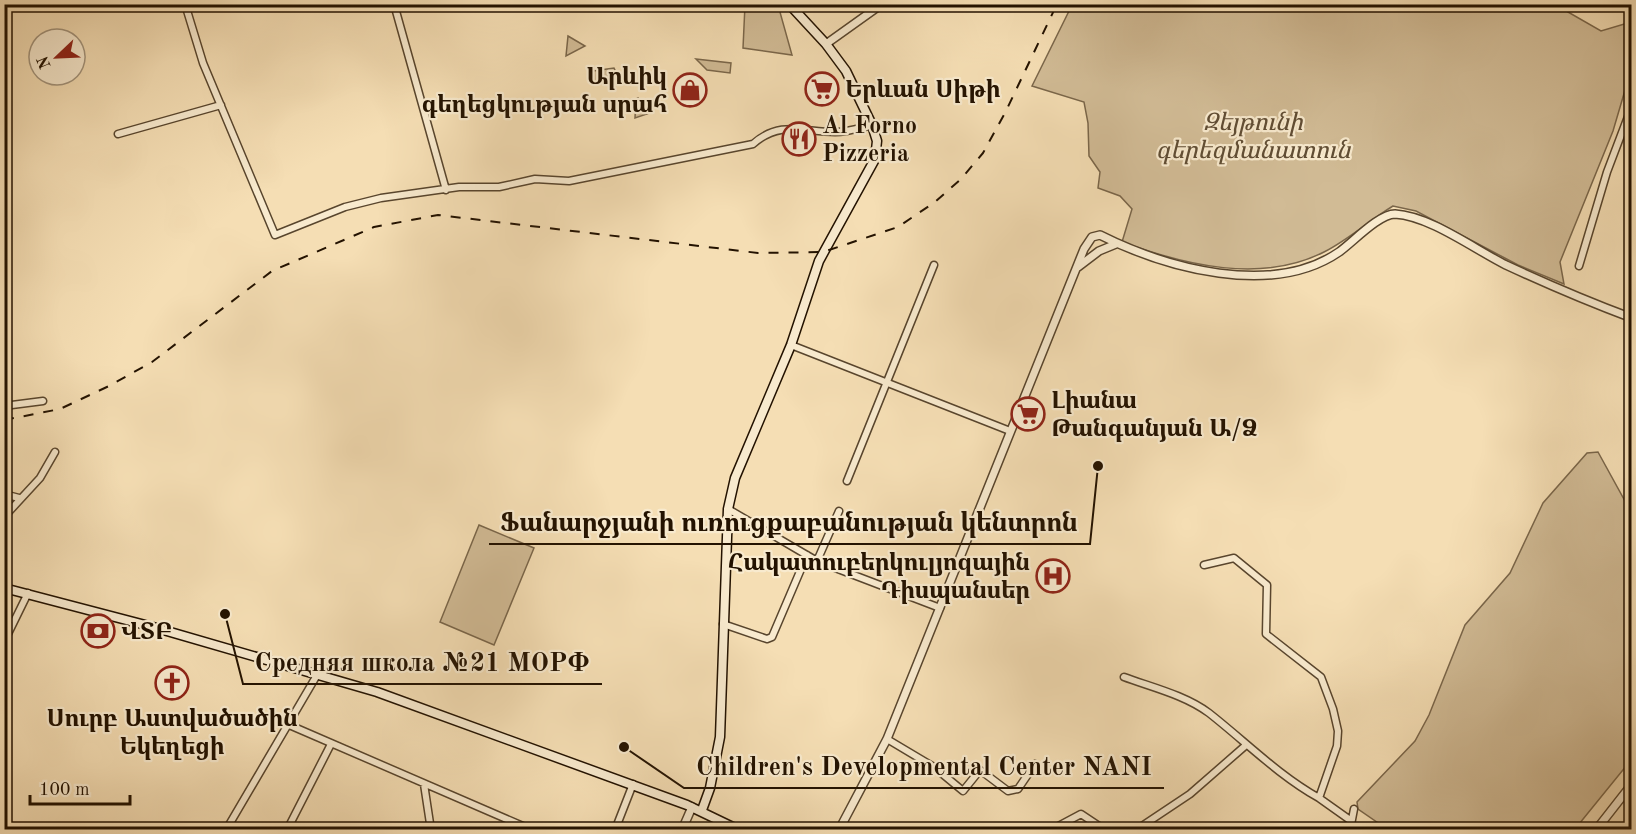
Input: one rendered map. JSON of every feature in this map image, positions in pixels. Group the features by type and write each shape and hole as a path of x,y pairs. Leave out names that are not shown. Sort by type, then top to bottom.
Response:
{"main road":[{"path":"702,810 710,788 720,737 728,509 735,478 791,345 823,252 875,159 877,141 872,125 846,71 826,44 789,4"},
{"path":"4,588 377,692 702,810 739,830"}],"street":[{"path":"185,4 203,63 275,235 345,207 381,198 473,186 499,187 535,179 569,181 753,144 770,131 804,128 833,132 872,125"},
{"path":"394,4 446,190"},
{"path":"826,44 882,4"},
{"path":"118,134 221,105"},
{"path":"1579,266 1607,172 1632,106"},
{"path":"839,830 887,739 1086,243 1092,237 1100,236 1157,261 1203,271 1269,274 1302,268 1337,253 1377,222 1393,214 1425,222 1506,264 1632,318"},
{"path":"1078,267 1099,251 1116,244"},
{"path":"847,481 934,265"},
{"path":"791,345 1010,431"},
{"path":"4,406 43,400"},
{"path":"4,517 19,498 40,478 55,452"},
{"path":"4,494 19,498"},
{"path":"728,509 818,561 940,608"},
{"path":"818,561 838,511"},
{"path":"723,624 770,639 807,555"},
{"path":"1204,565 1234,558 1268,585 1266,634 1321,677 1338,731 1333,760 1319,798"},
{"path":"4,642 28,593"},
{"path":"226,830 317,675"},
{"path":"1124,677 1189,702 1208,712 1245,746 1350,820"},
{"path":"287,724 532,830"},
{"path":"887,739 934,767 963,791 980,770 1008,791 1018,789 1035,764"},
{"path":"287,830 331,744"},
{"path":"1136,830 1190,794 1245,746"},
{"path":"424,784 431,830"},
{"path":"615,830 633,784"},
{"path":"1598,830 1632,786"},
{"path":"682,830 692,807"},
{"path":"1350,830 1353,809"},
{"path":"1051,830 1081,814 1105,830"}],"green space":[{"name":"Զեյթունի գերեզմանատուն","path":"1554,4 1601,31 1631,22 1628,80 1613,131 1560,262 1564,284 1518,265 1416,211 1393,206 1324,252 1300,262 1275,267 1223,268 1197,264 1122,242 1132,209 1120,196 1098,188 1100,172 1089,156 1088,123 1084,102 1032,86 1072,5"},
{"path":"745,5 778,5 792,55 743,48"},
{"path":"568,36 585,46 566,56"},
{"path":"696,59 731,63 730,73 707,70"},
{"path":"614,68 621,82 593,84 593,71"},
{"path":"638,98 650,113 635,118 636,99"},
{"path":"1598,452 1631,512 1631,760 1575,829 1387,829 1358,809 1357,802 1415,741 1429,715 1465,625 1510,573 1543,503 1587,453"},
{"path":"479,525 534,548 494,645 440,622"}],"railway":[{"path":"4,420 60,409 109,386 152,362 272,271 374,227 438,215 758,253 823,252 898,227 935,202 961,179 983,153 1005,113 1057,4"}],"place":[{"name":"Երևան Սիթի","path":"822,89"},
{"name":"Արևիկ գեղեցկության սրահ","path":"690,90"},
{"name":"Al Forno Pizzeria","path":"799,139"},
{"name":"Լիանա Թանգանյան Ա/Ձ","path":"1028,414"},
{"name":"Ֆանարջյանի ուռուցքաբանության կենտրոն","path":"1098,466"},
{"name":"Հակատուբերկուլյոզային Դիսպանսեր","path":"1053,576"},
{"name":"Средняя школа №21 МОРФ","path":"225,614"},
{"name":"ՎՏԲ","path":"98,631"},
{"name":"Սուրբ Աստվածածին Եկեղեցի","path":"172,683"},
{"name":"Children's Developmental Center NANI","path":"624,747"}]}
